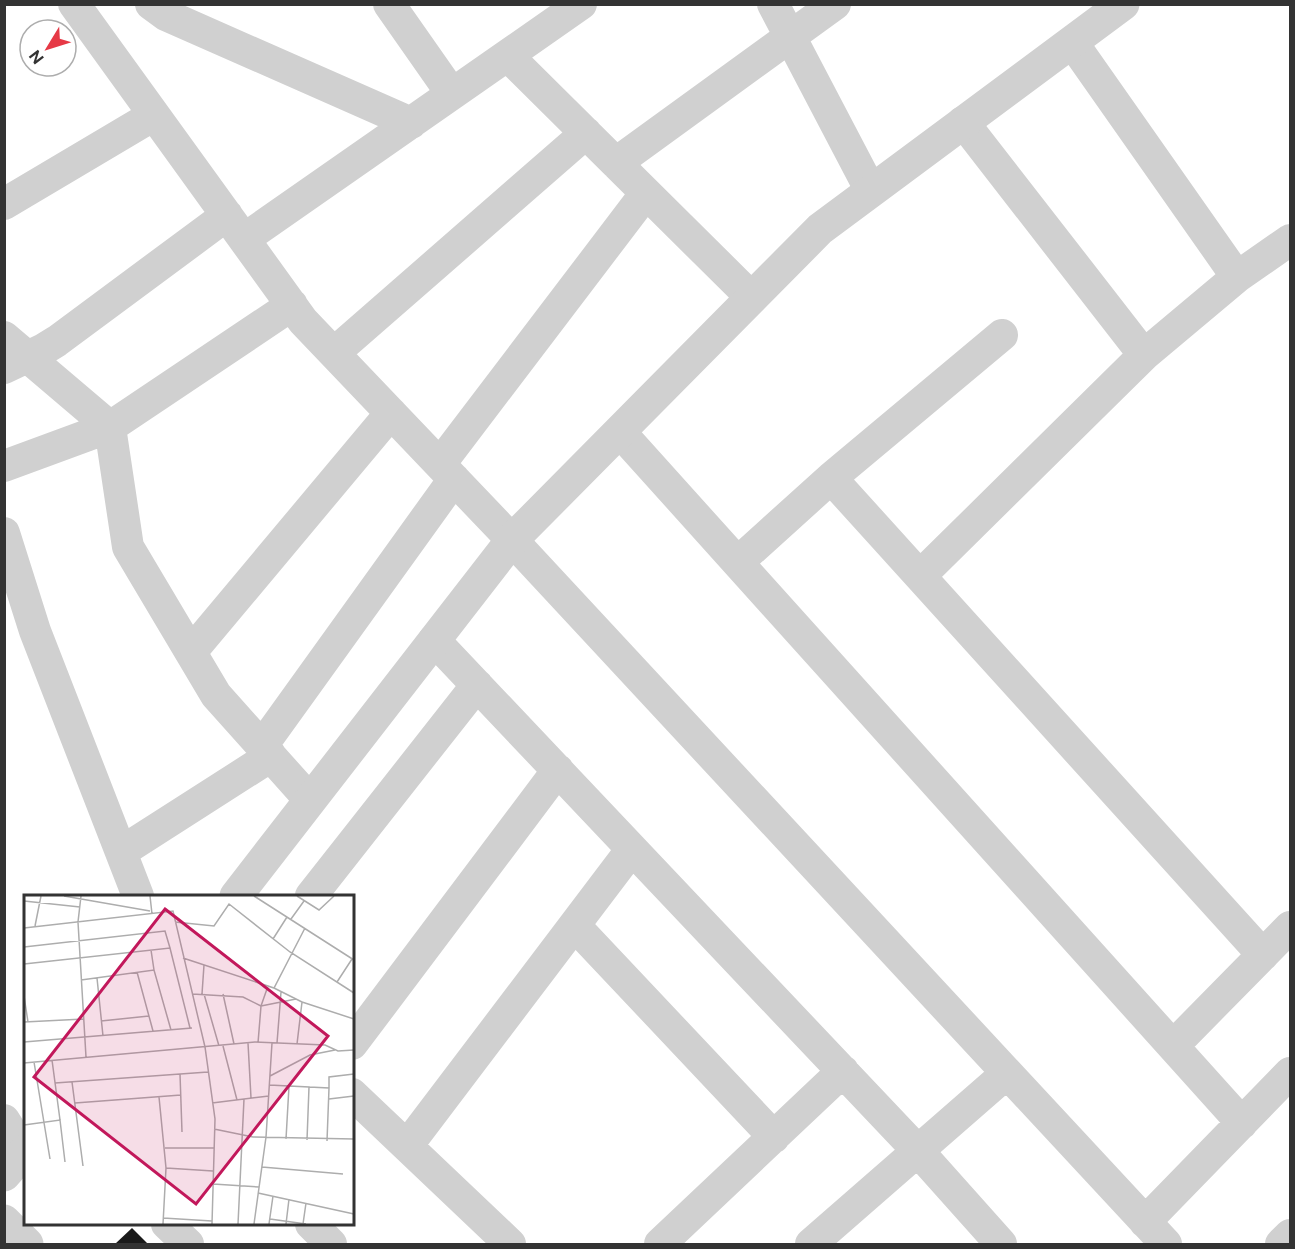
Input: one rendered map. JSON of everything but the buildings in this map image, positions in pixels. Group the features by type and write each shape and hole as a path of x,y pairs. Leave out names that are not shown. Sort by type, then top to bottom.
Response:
{"street":[{"path":"74,4 303,321 512,540 1166,1245"},
{"path":"151,4 166,15 411,123"},
{"path":"389,4 452,94"},
{"path":"16,362 57,340 236,227 411,123 581,4"},
{"path":"773,4 871,191"},
{"path":"616,163 835,4"},
{"path":"238,895 512,540 820,229 1123,4"},
{"path":"1072,42 1237,277"},
{"path":"508,56 752,298"},
{"path":"4,204 154,115"},
{"path":"963,122 1144,355"},
{"path":"334,353 586,133"},
{"path":"121,852 266,751 447,472 646,193"},
{"path":"920,576 1144,355 1237,277 1290,240"},
{"path":"4,466 110,427 292,305"},
{"path":"738,562 831,478 1002,335"},
{"path":"4,337 16,362 110,427 128,548 216,695 310,800"},
{"path":"191,652 391,413"},
{"path":"620,432 1242,1123"},
{"path":"831,478 1263,955"},
{"path":"4,533 35,631 137,895"},
{"path":"434,640 918,1151 1001,1245"},
{"path":"313,895 477,686"},
{"path":"354,1041 558,770"},
{"path":"407,1146 632,849"},
{"path":"575,926 774,1137"},
{"path":"1173,1046 1290,927"},
{"path":"660,1245 843,1071"},
{"path":"828,1239 918,1151 1007,1073"},
{"path":"1145,1222 1290,1073"},
{"path":"354,1096 510,1245"},
{"path":"4,1120 18,1159"},
{"path":"4,1221 27,1245"},
{"path":"168,1225 188,1245"},
{"path":"312,1225 331,1245"},
{"path":"1281,1245 1290,1235"}]}
